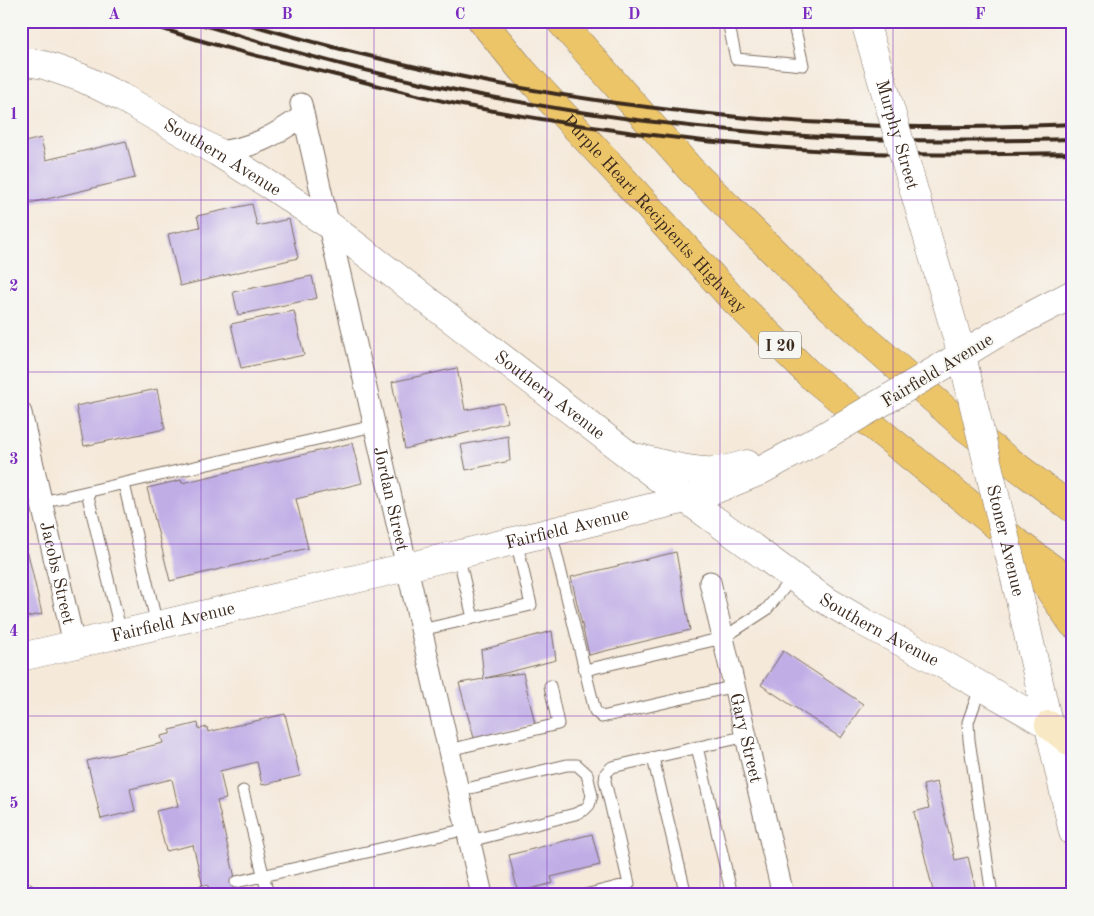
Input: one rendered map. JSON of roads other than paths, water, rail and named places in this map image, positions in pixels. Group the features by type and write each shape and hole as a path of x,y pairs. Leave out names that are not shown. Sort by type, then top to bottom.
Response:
{"highway":[{"path":"473,21 522,70"},
{"name":"Purple Heart Recipients Highway","path":"482,21 522,70 729,295 810,374 1019,544 1073,584"},
{"path":"560,21 691,170 830,307 966,428 1073,510"},
{"path":"1019,544 1073,624"}],"main road":[{"name":"Southern Avenue","path":"1049,725 1073,744"}],"street":[{"name":"Murphy Street","path":"866,25 931,249"},
{"name":"Southern Avenue","path":"21,61 44,65 82,78 123,98 217,152 276,189 329,225 686,499 822,598 1049,725"},
{"name":"Jordan Street","path":"217,152 233,150 262,141 288,127 302,110 482,895"},
{"name":"Stoner Avenue","path":"931,249 1022,608 1073,832"},
{"name":"Fairfield Avenue","path":"21,657 407,567 686,499 714,490 758,472 960,365 1001,331 1073,294"},
{"name":"Jacobs Street","path":"21,412 74,644"},
{"path":"628,454 670,466 706,471 733,468 797,452"},
{"name":"Gary Street","path":"710,582 783,895"}],"lane":[{"path":"728,21 736,59 803,66 793,21"},
{"path":"42,502 374,426"},
{"path":"124,484 157,625"},
{"path":"87,492 121,633"},
{"path":"551,532 595,711 602,717 735,686"},
{"path":"421,630 531,605 516,540"},
{"path":"458,554 473,618"},
{"path":"585,670 723,638 766,610 793,577"},
{"path":"449,750 558,724 550,686"},
{"path":"981,686 968,722 968,732 992,895"},
{"path":"585,895 630,889 605,781 606,773 612,767 747,736"},
{"path":"698,747 732,895"},
{"path":"654,758 686,895"},
{"path":"236,882 575,814 584,810 589,805 592,796 587,774 577,765 567,765 458,791"},
{"path":"242,791 268,895"},
{"path":"21,884 34,895"},
{"path":"189,895 204,891"}],"railway":[{"path":"140,21 233,50 428,98 563,123 766,147 945,155 1073,153"},
{"path":"191,21 314,57 413,81 529,104 645,121 704,128 853,139 947,141 1073,139"},
{"path":"238,21 359,54 420,68 543,92 667,110 766,119 890,126 983,127 1073,124"}]}
